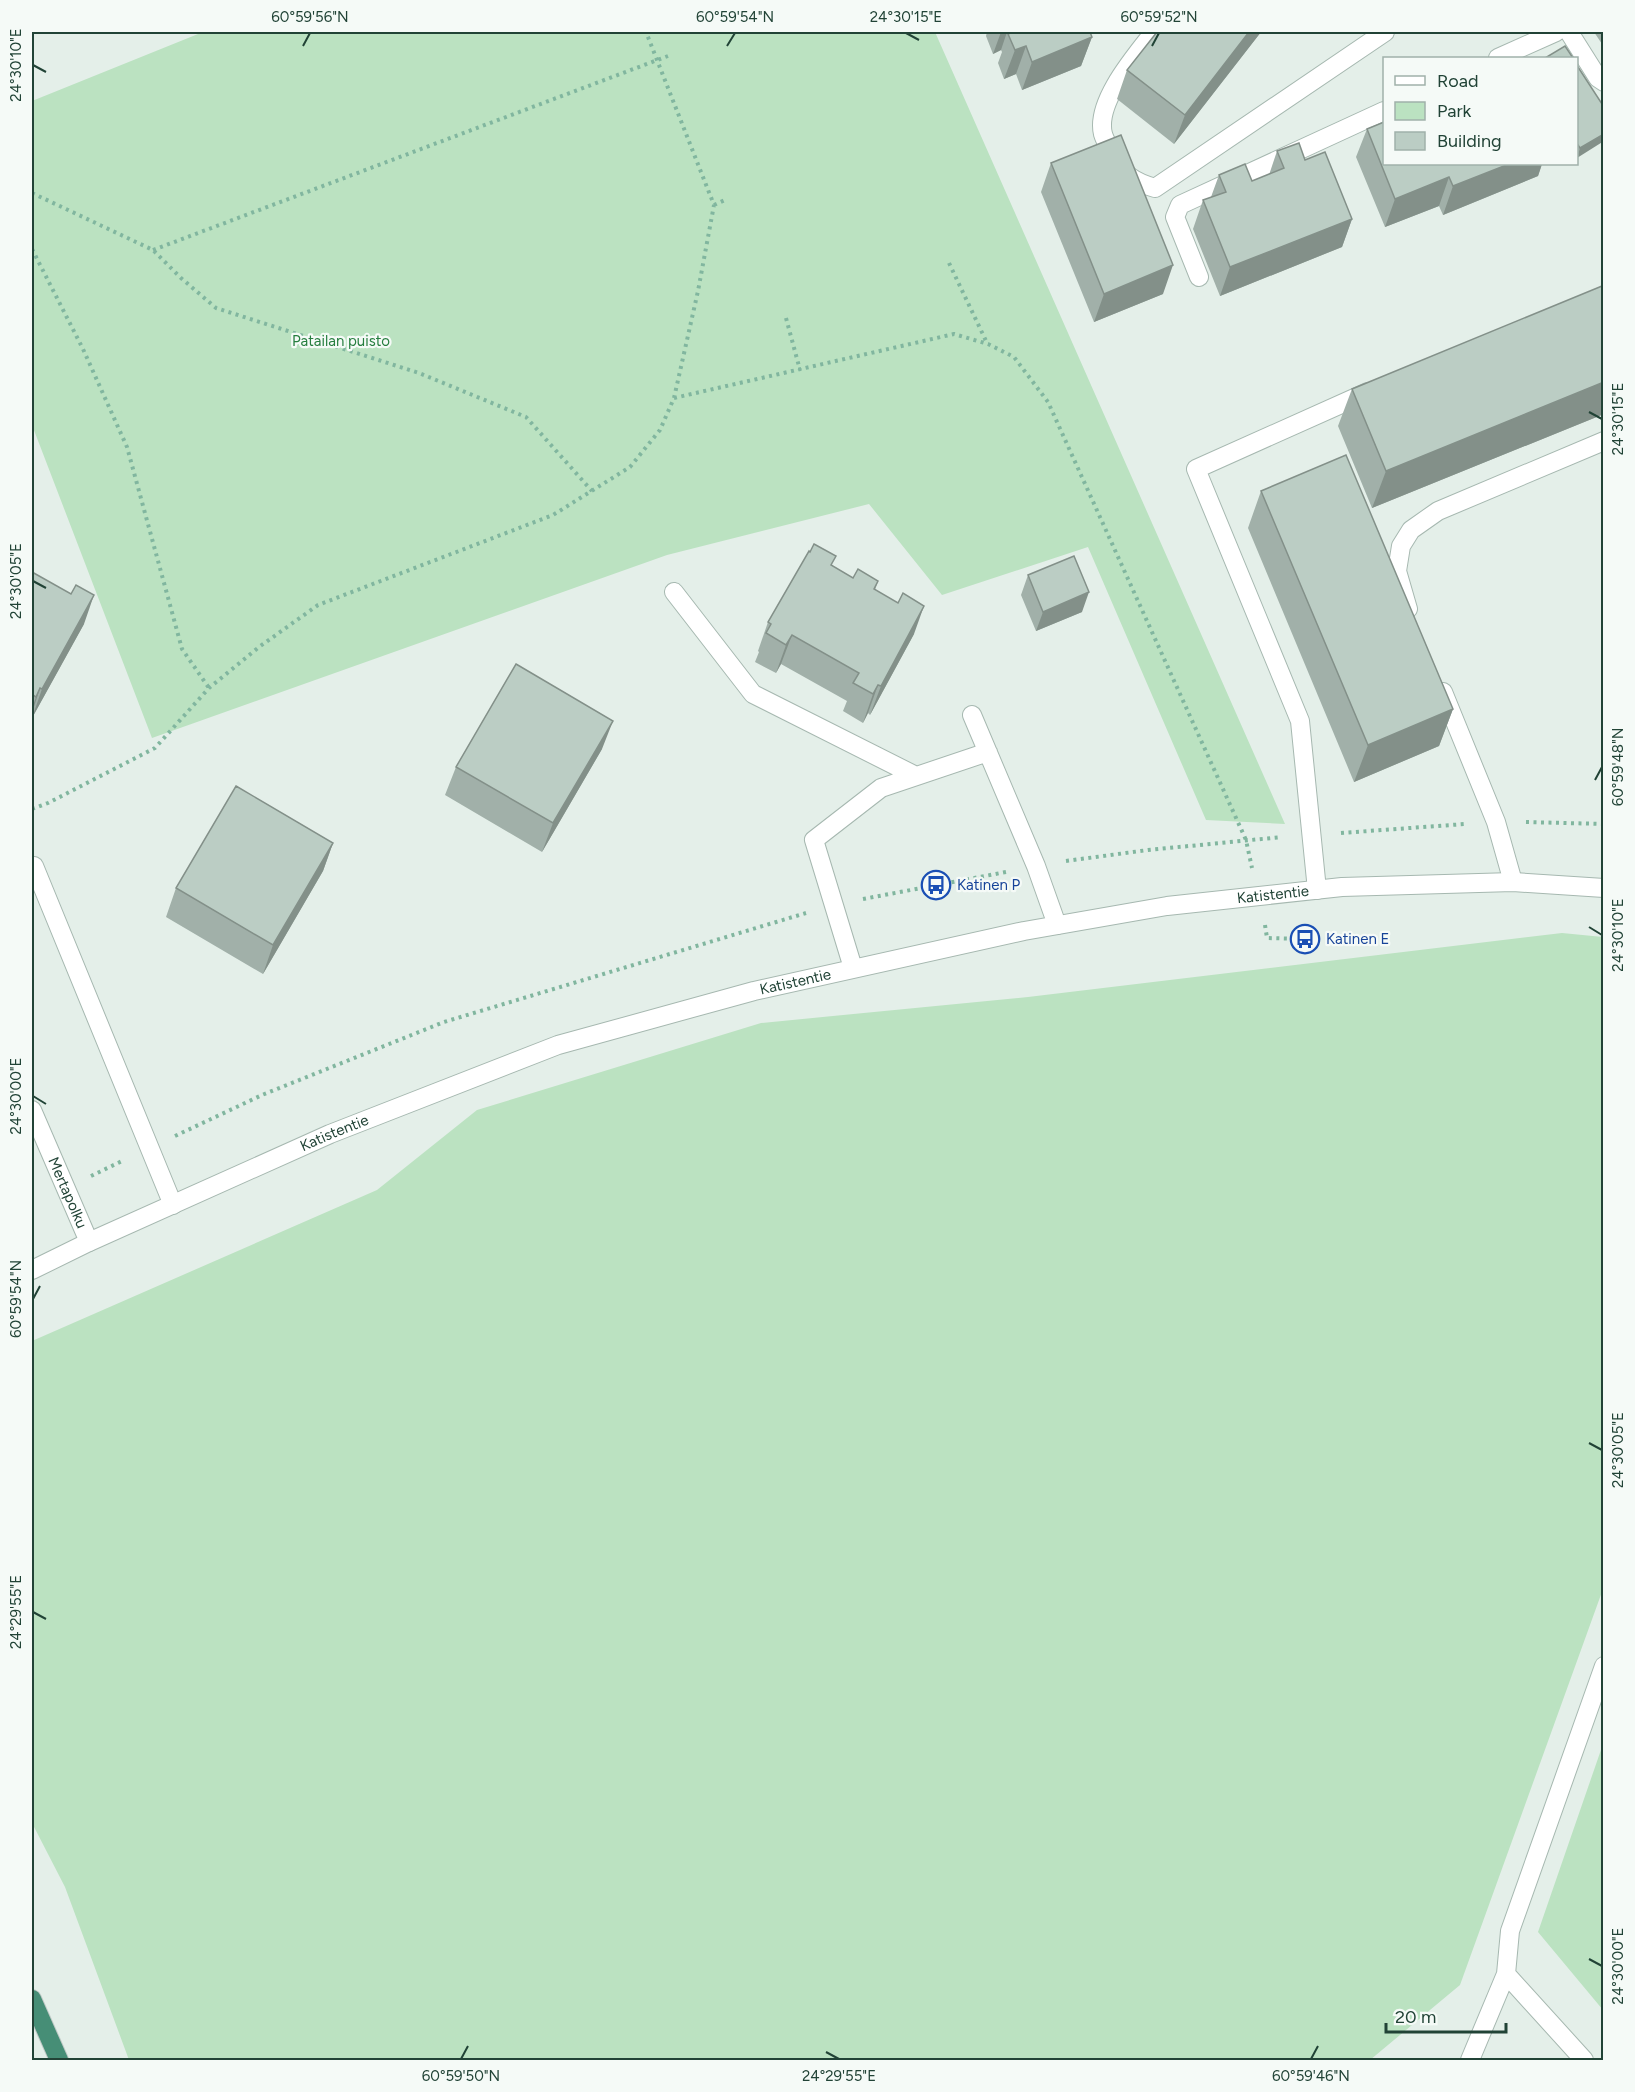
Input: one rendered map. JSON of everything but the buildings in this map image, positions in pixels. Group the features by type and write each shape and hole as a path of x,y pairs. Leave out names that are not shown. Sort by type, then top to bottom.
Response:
{"highway":[{"path":"32,1999 59,2061"}],"street":[{"path":"1154,32 1124,71 1105,104 1102,133 1119,168 1138,183 1155,188 1385,32"},
{"path":"1500,57 1556,32"},
{"path":"1569,32 1599,78 1604,82"},
{"path":"1199,277 1175,217 1180,205 1383,111"},
{"path":"1317,890 1300,721 1196,469 1381,386"},
{"path":"1417,630 1403,598 1397,571 1401,546 1411,530 1438,512 1604,441"},
{"path":"674,592 753,694 916,776"},
{"path":"1434,672 1496,822 1513,882"},
{"path":"972,715 1036,866 1057,925"},
{"path":"853,968 814,840 881,788 988,752"},
{"path":"34,866 173,1204"},
{"name":"Katistentie","path":"32,1270 88,1242 330,1134 558,1045 754,991 1057,925 1167,906 1317,890 1513,882 1604,888"},
{"name":"Mertapolku","path":"32,1110 88,1242"},
{"path":"1470,2061 1506,1974 1510,1930 1604,1666"},
{"path":"1506,1974 1584,2061"}],"path":[{"path":"32,809 155,748 209,688 259,647 318,605 553,515 630,467 660,430 675,399 714,205 646,32"},
{"path":"153,250 658,62 668,56"},
{"path":"32,193 153,250 216,308 419,373 526,417 592,491"},
{"path":"714,205 725,200"},
{"path":"32,249 83,349 127,447 182,649 209,688"},
{"path":"949,263 988,344"},
{"path":"786,318 800,370"},
{"path":"675,399 954,334 988,344 1014,357 1048,402 1245,840 1267,938 1305,939"}],"green space":[{"name":"Patailan puisto","path":"203,32 935,32 1285,824 1206,820 1088,547 942,595 869,504 667,555 152,738 32,425 32,101"},
{"path":"1562,933 1603,937 1603,1589 1460,1985 1370,2060 129,2060 65,1887 32,1823 32,1341 377,1190 477,1110 761,1023 1028,997"},
{"path":"1603,1744 1603,2010 1538,1932"}],"place":[{"name":"Katinen P","path":"936,885"},
{"name":"Katinen E","path":"1305,939"}]}
